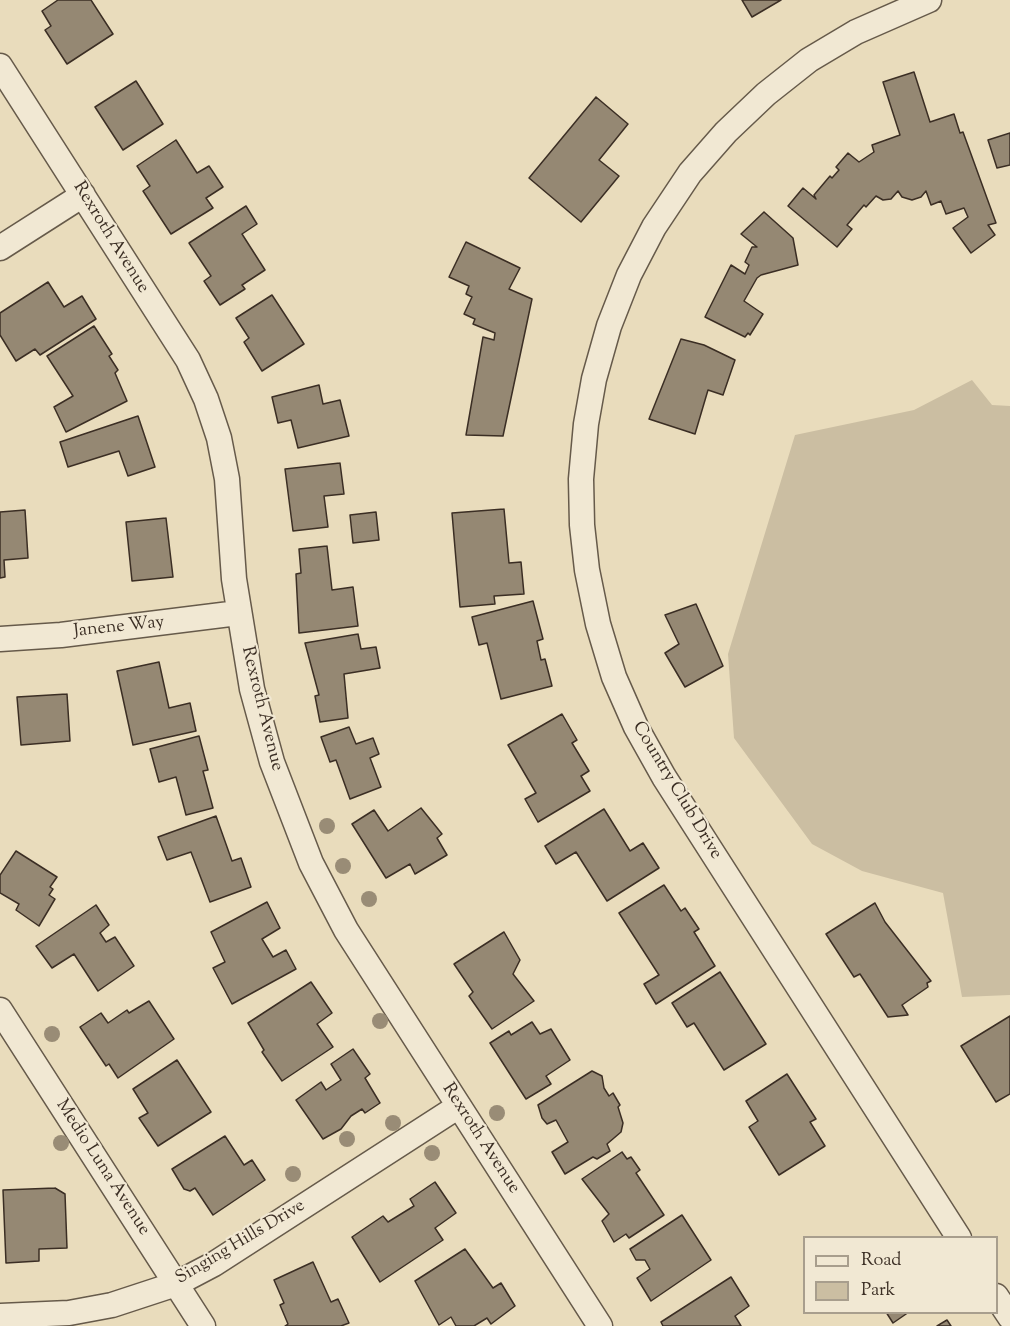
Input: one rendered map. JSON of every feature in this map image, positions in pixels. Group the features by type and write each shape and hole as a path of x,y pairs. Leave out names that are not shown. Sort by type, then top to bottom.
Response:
{"street":[{"name":"Country Club Drive","path":"929,0 856,32 809,60 739,119 690,173 654,226 629,275 609,326 594,379 586,424 582,502 587,570 598,624 614,677 636,727 664,777 958,1236"},
{"name":"Rexroth Avenue","path":"0,66 188,360 206,399 219,438 227,479 238,613 252,689 272,762 311,863 346,930 600,1326"},
{"path":"0,248 83,195"},
{"name":"Janene Way","path":"0,639 61,635 238,613"},
{"name":"Medio Luna Avenue","path":"0,1010 203,1326"},
{"name":"Singing Hills Drive","path":"0,1316 69,1313 112,1305 176,1284 214,1264 459,1106"},
{"path":"998,1299 1010,1317"}],"green space":[{"path":"972,380 992,405 1010,406 1010,995 962,997 943,893 862,871 812,844 734,738 728,654 795,435 914,410"}],"building":[{"path":"58,0 91,0 113,34 67,64 45,30 51,26 42,11"},
{"path":"742,0 781,0 752,17"},
{"path":"914,72 930,122 954,114 960,133 963,132 996,223 988,225 995,235 971,253 953,228 968,217 964,208 946,214 941,201 931,205 926,191 921,197 912,200 902,197 898,191 891,199 883,200 876,196 866,207 864,205 847,225 852,229 837,247 788,206 803,188 816,199 814,195 830,176 832,178 839,170 836,167 848,153 859,162 874,152 872,145 900,135 883,82"},
{"path":"136,81 163,124 123,150 95,107"},
{"path":"596,97 628,124 599,160 619,176 581,222 529,178"},
{"path":"1010,133 1010,165 997,168 988,140"},
{"path":"176,140 197,173 209,166 223,187 206,198 213,208 171,234 143,191 150,186 137,166"},
{"path":"246,206 257,224 242,234 265,270 242,285 245,289 220,305 204,281 211,276 189,243"},
{"path":"764,212 793,238 798,265 757,278 744,301 763,314 750,335 748,333 745,337 705,317 731,265 745,274 749,265 745,262 752,247 757,247 741,234"},
{"path":"466,242 520,268 509,289 532,299 503,436 466,435 483,337 494,340 495,333 473,324 475,319 464,314 472,297 466,294 469,286 449,277"},
{"path":"48,282 64,307 82,296 96,319 40,355 35,349 16,361 0,335 0,313"},
{"path":"272,295 304,344 262,371 244,342 249,338 236,318"},
{"path":"94,326 112,354 109,356 118,370 115,373 127,401 66,432 54,407 73,396 47,356"},
{"path":"681,339 704,345 735,360 723,395 708,390 695,434 649,419"},
{"path":"319,385 323,404 340,400 349,436 298,448 291,420 278,423 272,397"},
{"path":"138,416 155,467 128,476 119,451 68,467 60,442"},
{"path":"340,463 344,494 324,496 328,527 293,531 285,469"},
{"path":"504,509 509,563 521,562 524,594 494,596 495,604 460,607 452,513"},
{"path":"25,510 28,558 4,560 5,577 0,578 0,512"},
{"path":"376,512 379,540 353,543 350,515"},
{"path":"166,518 173,577 132,581 126,522"},
{"path":"327,546 332,590 353,587 358,626 299,633 296,574 301,573 299,549"},
{"path":"533,601 543,639 537,641 541,660 545,659 552,686 501,699 487,643 479,645 472,617"},
{"path":"696,604 723,666 685,687 665,653 679,644 665,615"},
{"path":"358,634 361,649 376,647 380,668 344,674 348,718 320,722 315,696 319,695 305,643"},
{"path":"159,662 169,708 190,703 196,731 133,745 117,671"},
{"path":"67,694 70,741 21,745 17,697"},
{"path":"562,714 577,740 572,743 589,771 581,776 590,791 538,822 525,799 536,793 508,745"},
{"path":"349,727 356,744 373,738 379,754 370,758 381,787 350,799 336,760 330,762 321,737"},
{"path":"199,736 208,770 203,771 213,808 186,815 176,777 159,782 150,749"},
{"path":"421,808 442,834 437,838 447,855 415,874 410,864 386,878 352,824 374,810 388,831"},
{"path":"604,809 630,851 643,843 659,868 607,901 576,852 556,864 545,846"},
{"path":"216,816 232,861 241,858 251,887 210,902 191,852 167,860 158,837"},
{"path":"16,851 57,877 50,887 53,889 49,895 55,899 39,926 16,910 19,904 0,893 0,875"},
{"path":"664,885 681,911 685,908 699,929 694,932 715,966 656,1004 644,984 659,975 619,913"},
{"path":"267,902 280,928 262,939 273,957 286,950 296,969 232,1004 213,968 225,962 211,932"},
{"path":"875,903 885,922 931,981 927,983 928,987 902,1005 908,1015 888,1017 860,974 854,977 826,934"},
{"path":"96,905 109,925 100,933 106,942 115,937 134,966 98,991 74,954 52,968 36,946"},
{"path":"504,932 520,960 513,974 534,1001 492,1029 469,996 473,992 454,964"},
{"path":"720,972 766,1044 724,1070 694,1023 687,1027 672,1003"},
{"path":"311,982 332,1013 317,1024 333,1047 282,1081 262,1052 264,1050 248,1023"},
{"path":"149,1001 174,1039 118,1078 109,1064 106,1066 80,1027 101,1013 108,1023 127,1010 129,1013"},
{"path":"1010,1016 1010,1094 996,1102 961,1046"},
{"path":"532,1022 540,1034 551,1029 570,1060 546,1076 551,1084 526,1099 490,1043 509,1031 511,1035"},
{"path":"353,1049 370,1074 365,1078 380,1103 365,1113 362,1109 351,1116 341,1129 323,1139 296,1100 321,1082 326,1090 341,1080 331,1064"},
{"path":"177,1060 211,1112 158,1146 139,1118 148,1113 133,1089"},
{"path":"592,1071 602,1076 604,1088 609,1096 613,1093 620,1105 618,1107 623,1123 621,1132 607,1144 610,1151 597,1159 593,1157 565,1174 552,1152 568,1142 556,1120 547,1124 542,1118 538,1105"},
{"path":"787,1074 816,1119 810,1122 825,1146 779,1175 749,1127 758,1121 746,1101"},
{"path":"225,1136 244,1165 252,1160 265,1180 213,1215 195,1188 190,1191 184,1189 172,1169"},
{"path":"622,1152 627,1159 631,1157 640,1170 636,1173 664,1215 629,1238 626,1234 614,1242 602,1221 609,1214 582,1179"},
{"path":"435,1182 456,1213 435,1228 443,1240 380,1282 352,1237 383,1216 388,1222 414,1206 410,1199"},
{"path":"55,1188 65,1194 67,1248 39,1249 39,1261 6,1263 3,1190"},
{"path":"682,1215 711,1260 651,1301 637,1278 650,1269 645,1260 636,1260 630,1249"},
{"path":"465,1249 493,1288 501,1283 515,1306 491,1324 487,1318 474,1326 456,1326 451,1317 439,1325 415,1281"},
{"path":"313,1262 331,1302 338,1299 349,1323 341,1326 285,1326 288,1324 280,1305 284,1303 274,1280"},
{"path":"731,1277 749,1306 735,1316 741,1326 663,1326 661,1322"},
{"path":"887,1314 906,1314 893,1323"},
{"path":"947,1320 951,1326 937,1326"}]}
